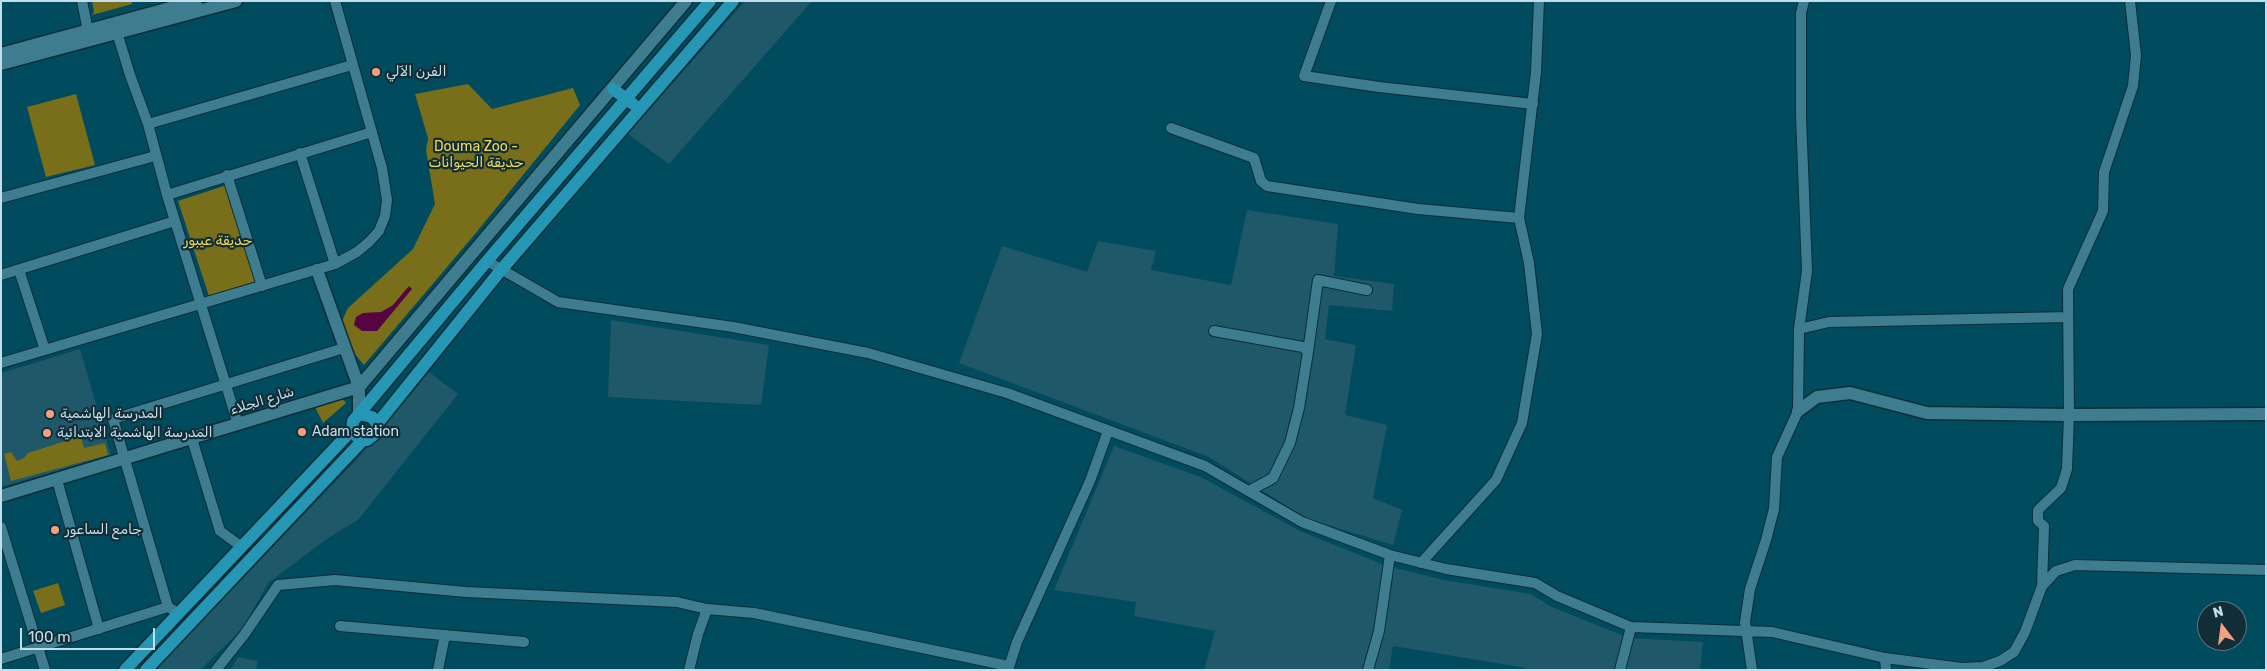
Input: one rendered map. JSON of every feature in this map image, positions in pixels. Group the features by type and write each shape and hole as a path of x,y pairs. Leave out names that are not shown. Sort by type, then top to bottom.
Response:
{"main road":[{"path":"363,440 356,437 352,430 353,421 487,262 628,100 710,1"},
{"path":"146,670 363,440 374,436 377,424 501,270 733,1"},
{"path":"613,89 640,108"},
{"path":"359,414 372,417 377,424"},
{"path":"127,669 173,610 242,547 352,430"},
{"path":"173,610 190,622"}],"street":[{"path":"82,1 88,31"},
{"path":"1,64 196,1"},
{"path":"1,54 88,31 116,28 236,1"},
{"path":"1,363 317,270 335,264 357,252 369,242 379,231 385,216 386,192 382,168 335,1"},
{"path":"359,387 686,1"},
{"path":"1331,1 1304,76 1379,87 1533,104"},
{"path":"1421,563 1496,480 1522,423 1537,334 1528,263 1519,218 1536,72 1539,1"},
{"path":"1752,670 1745,622 1750,589 1774,509 1777,457 1798,411 1799,330 1808,270 1801,117 1801,13 1804,1"},
{"path":"487,262 558,302 733,327 868,353 1007,393 1205,466 1302,522 1390,555 1446,569 1535,583 1557,596 1631,626 1772,632 1885,658 1962,668 1983,667 2000,661 2014,652 2042,586 2044,526 2038,521 2038,510 2061,488 2067,468 2069,415 2068,289 2103,211 2104,172 2133,86 2136,56 2130,1"},
{"path":"116,28 148,124 155,156 238,424"},
{"path":"148,124 352,65"},
{"path":"1171,128 1254,158 1261,181 1267,186 1418,209 1519,218"},
{"path":"167,195 372,132"},
{"path":"300,153 335,264"},
{"path":"1,198 155,156"},
{"path":"227,175 262,286"},
{"path":"1,275 175,221"},
{"path":"19,270 45,350"},
{"path":"317,270 359,387 359,414"},
{"path":"1249,491 1273,478 1290,444 1308,352 1318,280 1367,290"},
{"path":"1799,330 1829,322 2068,317"},
{"path":"1214,331 1303,347 1308,352"},
{"path":"1,659 99,629 173,610 113,418 344,348"},
{"name":"شارع الجلاء","path":"1,496 359,387"},
{"path":"1798,411 1817,398 1850,393 1926,413 2069,415 2266,414"},
{"path":"216,670 278,585 335,580 466,592 677,602 707,609 754,613 1009,668 1018,642 1090,481 1108,431"},
{"path":"192,439 220,531 242,547"},
{"path":"57,480 99,629"},
{"path":"1,528 45,670"},
{"path":"1368,670 1379,631 1390,555"},
{"path":"2042,586 2056,571 2075,564 2266,570"},
{"path":"689,670 698,634 707,609"},
{"path":"340,626 524,642"},
{"path":"1620,670 1631,626"},
{"path":"438,670 445,635"},
{"path":"1885,658 1886,670"}],"shaded area":[{"path":"745,1 812,1 669,164 628,134"},
{"path":"1247,210 1338,224 1334,276 1394,284 1392,311 1329,305 1325,339 1356,345 1345,415 1387,425 1373,498 1402,510 1393,545 1305,518 1209,457 959,363 1002,246 1087,272 1098,241 1156,251 1151,270 1231,285"},
{"path":"409,286 412,289 377,331 362,331 354,325 356,317 363,313 381,312 393,305"},
{"path":"611,320 769,345 761,405 608,397"},
{"name":"المدرسة الهاشمية","path":"80,349 111,455 1,487 1,373"},
{"path":"429,372 458,394 358,520 328,538 268,583 243,628 200,670 155,670 359,457"},
{"path":"1114,446 1201,477 1300,531 1387,566 1444,580 1531,594 1552,607 1629,638 1703,642 1700,670 1526,670 1526,668 1393,646 1389,670 1204,670 1215,631 1134,616 1136,602 1054,590"},
{"path":"238,657 258,661 256,670 230,670"}],"green space":[{"path":"92,1 132,1 132,4 92,15 94,12"},
{"name":"Douma Zoo - حديقة الحيوانات","path":"468,84 492,109 573,88 580,105 475,234 364,365 350,348 340,325 348,308 413,249 435,204 426,150 428,138 415,94"},
{"path":"76,94 95,165 46,177 27,107"},
{"name":"حديقة عيبور","path":"227,185 257,281 209,296 178,201"},
{"path":"343,399 346,403 323,423 315,407"},
{"path":"81,436 84,448 105,443 108,455 11,481 4,454 11,452 17,461 24,458 28,453"},
{"path":"58,583 65,605 41,613 33,591"}],"place":[{"name":"الفرن الآلي","path":"376,72"},
{"name":"المدرسة الهاشمية","path":"50,414"},
{"name":"Adam station","path":"302,432"},
{"name":"المدرسة الهاشمية الابتدائية","path":"47,433"},
{"name":"جامع الساعور","path":"55,530"}]}
